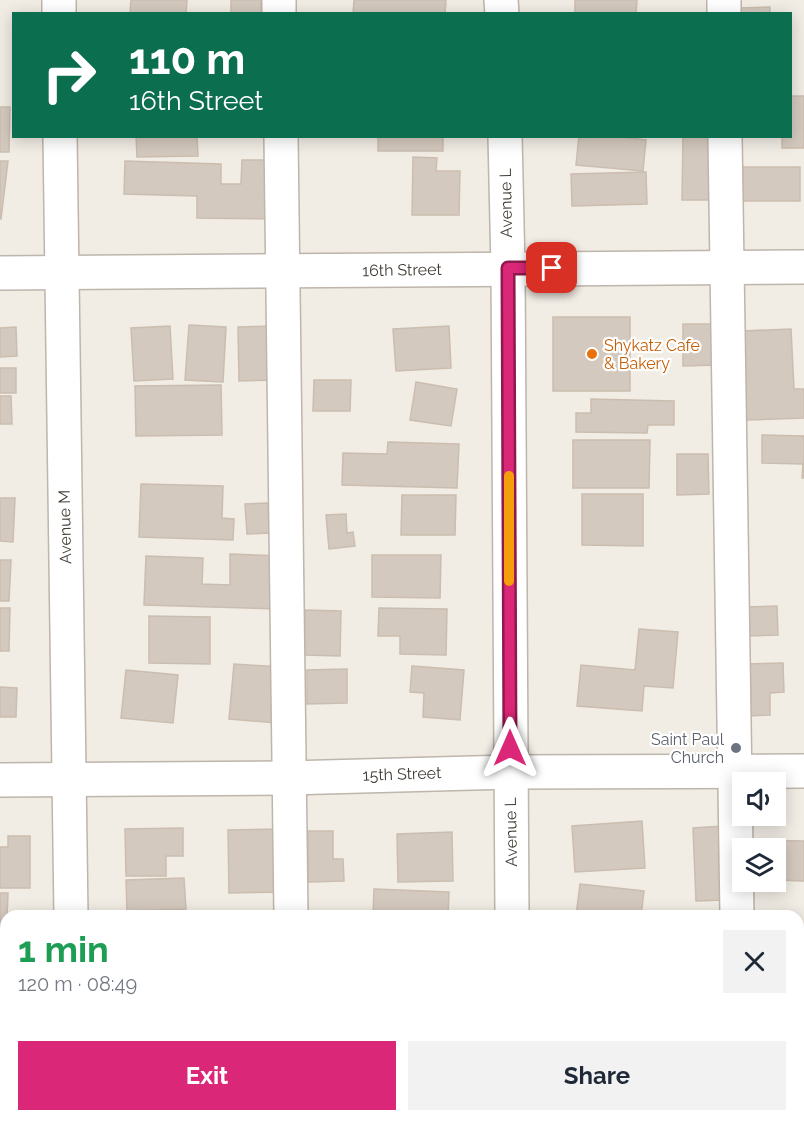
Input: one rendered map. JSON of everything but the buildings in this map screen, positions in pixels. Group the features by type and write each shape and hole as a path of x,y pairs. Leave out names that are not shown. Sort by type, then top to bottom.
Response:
{"street":[{"name":"Avenue M","path":"60,138 72,910"},
{"path":"281,138 291,910"},
{"name":"Avenue L","path":"505,138 512,910"},
{"path":"725,138 736,910"},
{"name":"16th Street","path":"0,273 804,267"},
{"name":"15th Street","path":"0,780 288,778 510,771 804,771"}],"slow traffic":[{"path":"509,476 509,581"}],"place":[{"name":"Shykatz Cafe & Bakery","path":"592,354"},
{"name":"Saint Paul Church","path":"736,748"}],"route":[{"path":"510,748 508,268 552,268"}]}
